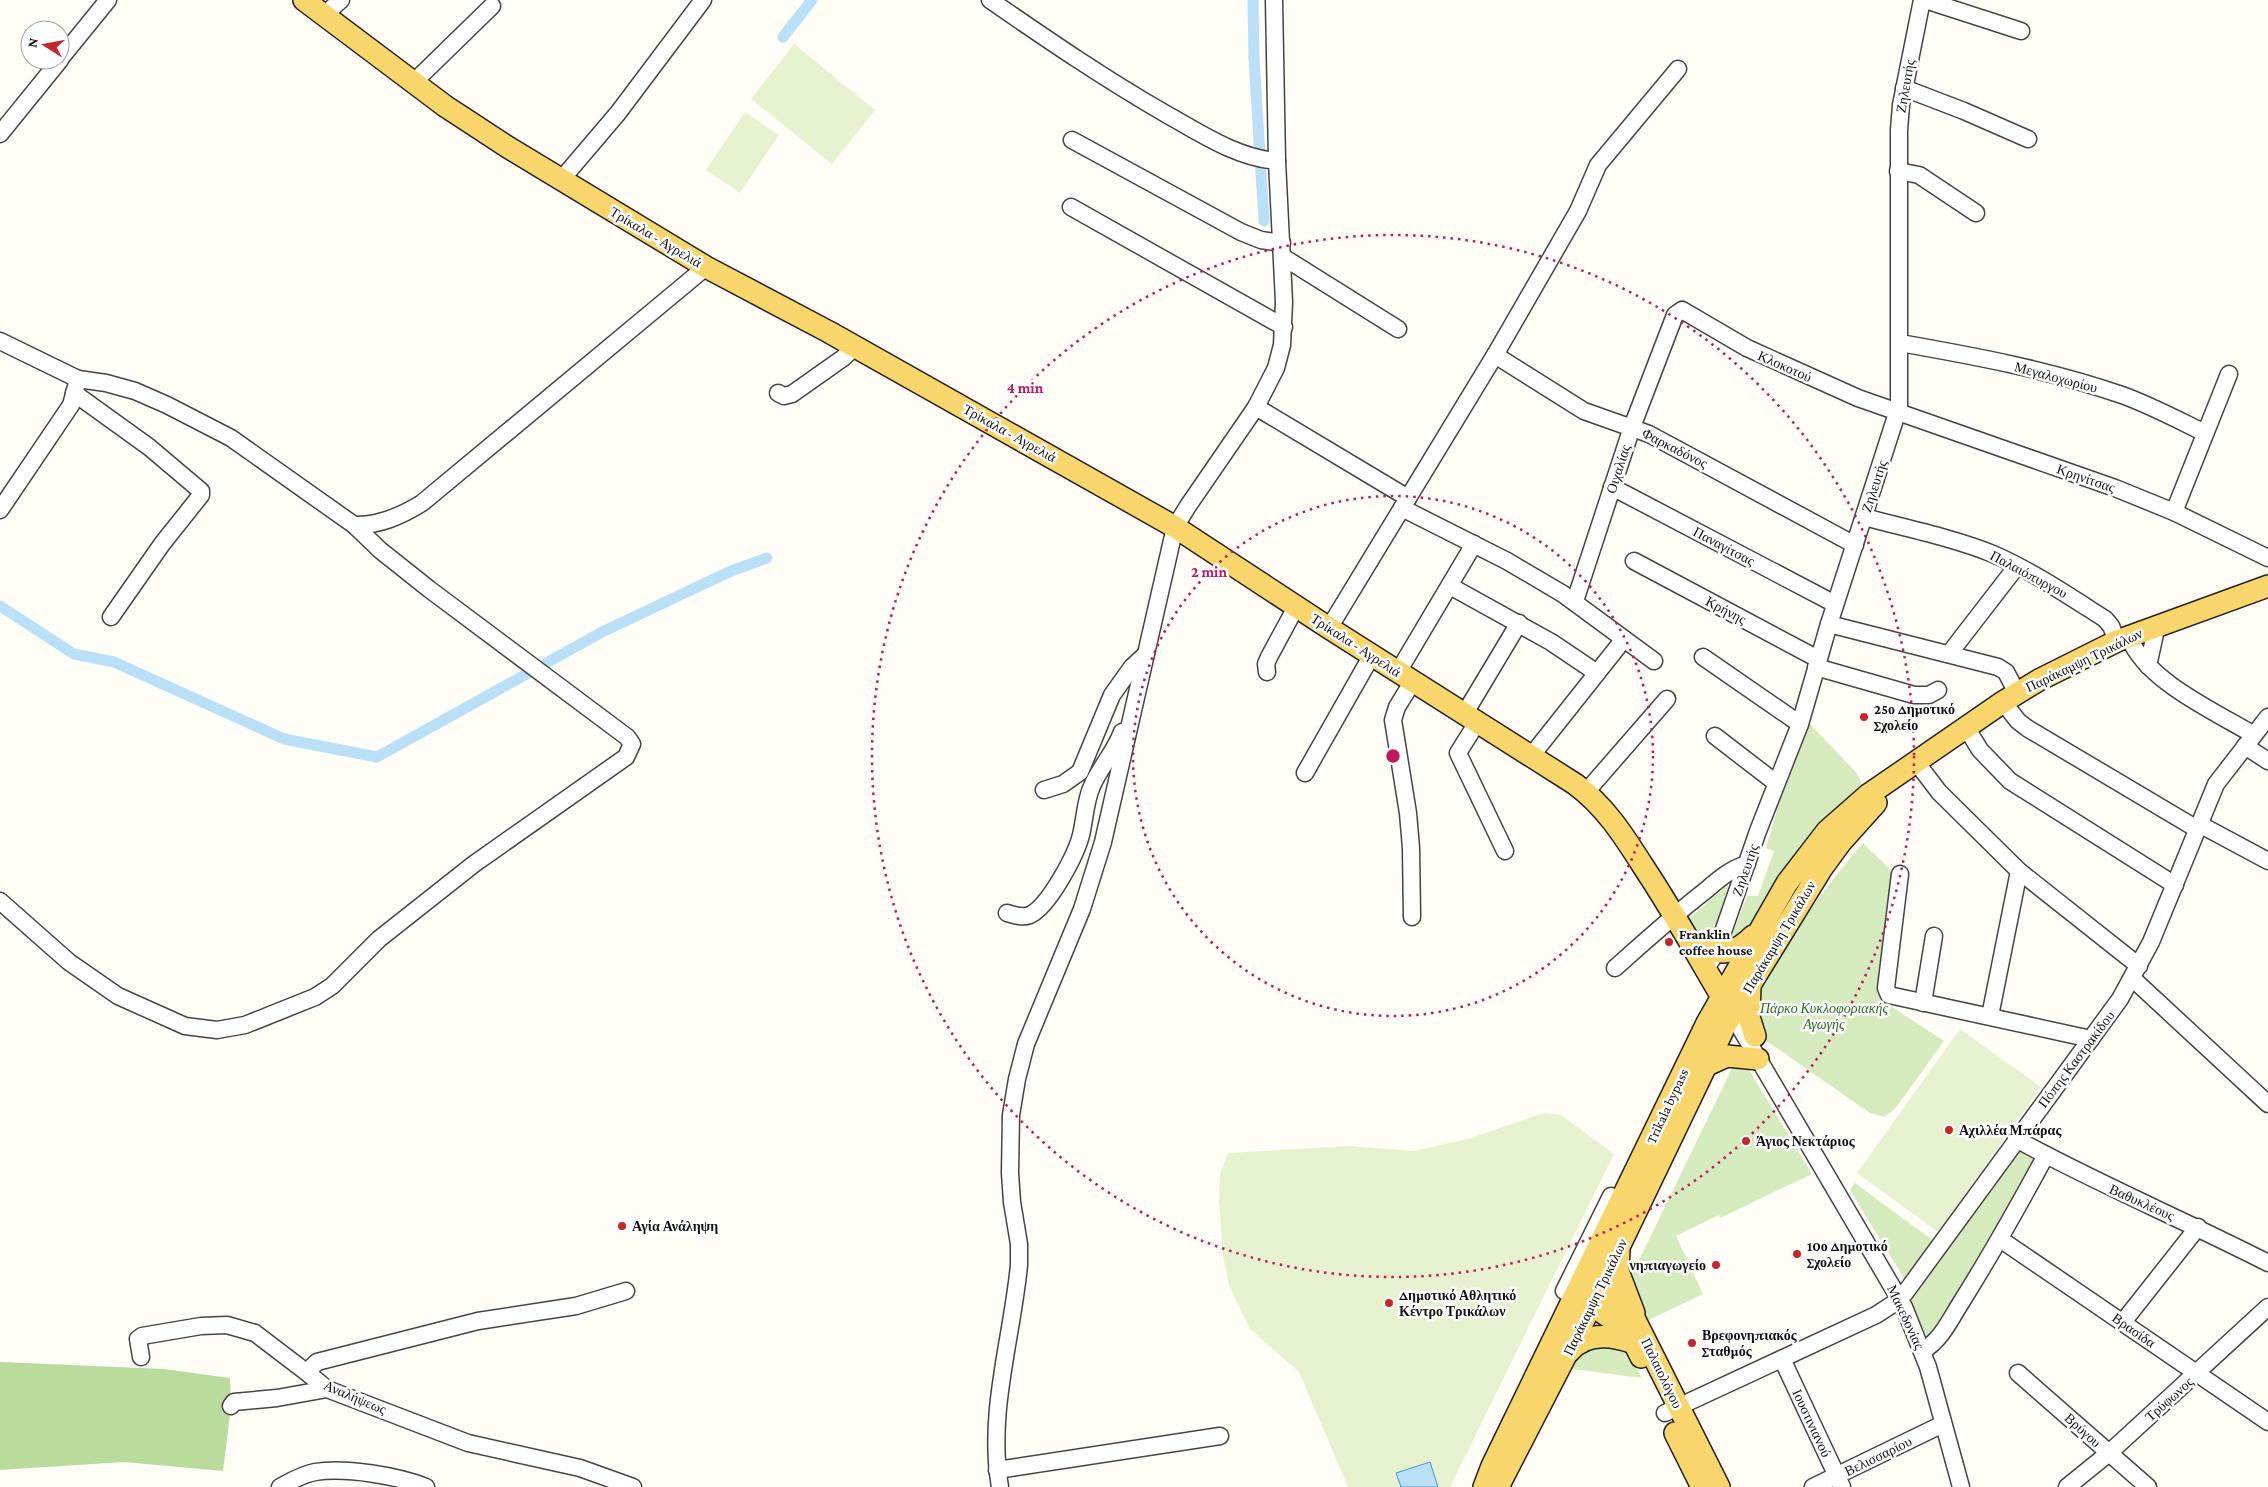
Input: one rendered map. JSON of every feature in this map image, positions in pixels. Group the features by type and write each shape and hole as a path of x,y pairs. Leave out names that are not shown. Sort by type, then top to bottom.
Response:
{"main road":[{"name":"Τρίκαλα - Αγρελιά","path":"304,0 413,83 465,119 561,180 706,267 855,347 1175,527 1296,607 1532,755 1586,792 1619,828 1729,1001"},
{"name":"Παράκαμψη Τρικάλων","path":"1498,1487 1566,1356 1584,1289 1619,1248 1658,1169 1704,1066 1729,1001 1750,984 1822,868 1859,821 1913,766 2010,697 2123,639 2268,586"},
{"name":"Trikala bypass","path":"1484,1487 1492,1466 1584,1289 1692,1052 1729,1001 1758,931 1787,883 1827,831 1868,795 1913,766"},
{"name":"Τρίκαλα - Αγρελιά","path":"1675,914 1709,952 1729,1001"},
{"path":"1709,952 1726,953 1736,950 1758,931"},
{"path":"1750,984 1748,1005 1755,1036"},
{"path":"1704,1066 1727,1056 1758,1059"},
{"path":"1566,1356 1580,1342 1593,1337 1636,1334 1618,1271 1619,1248"},
{"name":"Παλαιολόγου","path":"1584,1289 1622,1303 1672,1410 1702,1487"},
{"name":"Παλαιολόγου","path":"1672,1410 1719,1487"}],"street":[{"path":"70,48 108,0"},
{"path":"323,16 341,0"},
{"path":"561,180 618,112 703,0"},
{"path":"990,0 1111,82 1238,152 1272,160"},
{"path":"1000,1487 996,1452 999,1408 1019,1265 1010,1180 1010,1134 1015,1092 1032,1029 1075,927 1097,864 1111,813 1175,527 1256,407 1278,361 1284,327 1282,250 1272,160 1274,0"},
{"path":"1924,0 2021,31"},
{"name":"Ζηλευτής","path":"1709,952 1747,864 1776,783 1800,724 1835,604 1898,413 1900,393 1898,172 1900,116 1904,88 1924,0"},
{"path":"413,83 492,6"},
{"path":"1329,628 1578,212 1598,165 1678,69"},
{"path":"0,134 52,70"},
{"path":"1904,88 1964,111 2028,139"},
{"path":"1072,140 1241,232 1282,250 1398,329"},
{"path":"1898,172 1919,175 1976,213"},
{"path":"1071,207 1284,327"},
{"path":"354,525 365,525 389,520 422,504 706,267"},
{"name":"Κλοκοτού","path":"1679,311 1688,311 1747,348 1858,398 1898,413"},
{"name":"Οιχαλίας","path":"1575,601 1632,427 1670,328 1679,311"},
{"path":"0,341 76,386 201,490 201,495 162,544 110,617"},
{"name":"Μεγαλοχωρίου","path":"1900,343 1991,360 2100,388 2137,401 2205,433"},
{"path":"778,393 784,396 792,394 843,358 855,347"},
{"name":"Φαρκαδόνος","path":"1494,355 1584,411 1632,427 1742,483 1855,546"},
{"path":"2174,512 2229,374"},
{"path":"0,901 69,962 118,996 184,1026 217,1030 244,1025 315,997 332,986 379,939 474,864 626,757 632,744 628,736 429,589 380,550 354,525 231,438 167,405 135,392 106,383 76,386"},
{"path":"0,510 71,405 76,386"},
{"path":"1256,407 1405,503 1575,601 1654,661"},
{"name":"Κρηνίτσας","path":"1898,413 2078,474 2174,512 2268,558"},
{"name":"Παναγίτσας","path":"1612,487 1835,604"},
{"name":"Παλαιόπυργου","path":"1864,517 1981,549 2017,566 2105,618 2148,666 2249,740 2268,761"},
{"path":"1412,917 1411,848 1408,813 1392,720 1405,676 1450,586 1474,544"},
{"name":"Κρήνης","path":"1634,560 1817,663 1914,695 1929,695 1938,690"},
{"path":"1949,654 2017,566"},
{"path":"1450,586 1519,623 1597,673"},
{"path":"1267,672 1266,664 1269,657 1296,607"},
{"path":"1505,851 1458,753 1472,717 1519,623"},
{"path":"1829,624 2003,669 2010,697 2027,728 2198,826 2268,861"},
{"path":"2148,666 2157,626"},
{"path":"1532,755 1624,640"},
{"path":"1044,790 1063,784 1080,772 1112,694 1140,657 1146,654"},
{"path":"1305,773 1372,655"},
{"path":"1703,656 1800,724"},
{"path":"1586,792 1667,699"},
{"path":"1007,913 1019,916 1031,914 1048,897 1065,872 1079,844 1092,785 1118,744 1127,718 1134,708"},
{"name":"Πόπης Καστρακίδου","path":"1672,1410 1876,1315 1900,1298 2091,1039 2135,972 2175,885 2216,784 2268,717"},
{"path":"1966,727 1980,750 2010,781 2175,885"},
{"path":"1715,736 1776,783"},
{"path":"1913,766 2019,871 2135,972 2268,1104"},
{"path":"1615,968 1675,914 1728,872 1747,864"},
{"path":"1990,1016 2019,871"},
{"path":"1900,874 1886,991 1892,996 2091,1039"},
{"path":"1923,1003 1934,936"},
{"name":"Μακεδονίας","path":"1729,1001 1755,1036 1782,1082 1787,1109"},
{"name":"Μακεδονίας","path":"1729,1001 1758,1059 1900,1298 1922,1351 1961,1487"},
{"name":"Βαθυκλέους","path":"2016,1139 2084,1176 2198,1227 2268,1262"},
{"path":"1922,1351 1937,1340 2000,1239 2046,1155"},
{"path":"2124,1322 2198,1227"},
{"name":"Βρασίδα","path":"2000,1239 2268,1422"},
{"name":"Αναλήψεως","path":"626,1291 576,1306 478,1320 317,1362 311,1368 310,1375 327,1389 468,1443 580,1468 631,1487"},
{"name":"Τρύφωνος","path":"2067,1487 2109,1453 2268,1307"},
{"path":"141,1358 138,1339 142,1336 201,1326 227,1325 255,1333 310,1375"},
{"name":"Ιουστινιανού","path":"1782,1359 1840,1481"},
{"name":"Βρύγου","path":"2018,1373 2148,1487"},
{"path":"231,1406 234,1402 276,1398 327,1389"},
{"name":"Βελισσαρίου","path":"1813,1487 1840,1481 1944,1424"},
{"path":"997,1470 1220,1436"},
{"path":"280,1487 302,1475 333,1471 397,1477 426,1487"}],"green space":[{"path":"794,44 875,110 832,164 751,99"},
{"path":"745,112 779,135 740,193 706,170"},
{"path":"1809,723 1856,772 1863,787 1749,940 1728,945 1747,896 1758,896 1774,851 1766,848 1779,803"},
{"name":"Πάρκο Κυκλοφοριακής Αγωγής","path":"1863,843 1897,876 1880,999 1944,1041 1895,1109 1884,1117 1870,1113 1762,1038 1757,995 1803,919"},
{"path":"1725,887 1730,888 1711,944 1708,945 1685,922"},
{"name":"Αχιλλέα Μπάρας","path":"1960,1029 2041,1087 1938,1232 1857,1173"},
{"path":"1734,1064 1748,1068 1812,1174 1720,1218 1719,1215 1676,1236 1703,1294 1647,1321 1627,1285"},
{"name":"Δημοτικό Αθλητικό Κέντρο Τρικάλων","path":"1543,1113 1561,1115 1614,1154 1450,1487 1348,1487 1299,1372 1250,1329 1229,1286 1223,1256 1219,1201 1220,1174 1228,1153 1349,1146 1414,1151 1471,1138"},
{"path":"2018,1148 2039,1159 1928,1339 1911,1304 1912,1298"},
{"path":"1855,1183 1935,1242 1905,1280 1850,1190"},
{"path":"1617,1342 1630,1354 1642,1378 1572,1369 1582,1351"},
{"path":"0,1362 164,1369 230,1378 231,1406 223,1471 124,1462 0,1470"}],"water":[{"path":"1430,1462 1438,1487 1401,1487 1396,1473"}],"waterway":[{"path":"783,37 812,0"},
{"path":"1253,0 1254,58 1264,221"},
{"path":"0,606 74,654 114,662 284,739 377,757 602,632 731,571 767,558"}],"place":[{"name":"25ο Δημοτικό Σχολείο","path":"1864,717"},
{"name":"Franklin coffee house","path":"1669,942"},
{"name":"Αχιλλέα Μπάρας","path":"1949,1130"},
{"name":"Άγιος Νεκτάριος","path":"1746,1141"},
{"name":"Αγία Ανάληψη","path":"622,1226"},
{"name":"10ο Δημοτικό Σχολείο","path":"1797,1254"},
{"name":"νηπιαγωγείο","path":"1716,1265"},
{"name":"Δημοτικό Αθλητικό Κέντρο Τρικάλων","path":"1389,1303"},
{"name":"Βρεφονηπιακός Σταθμός","path":"1692,1343"}]}
